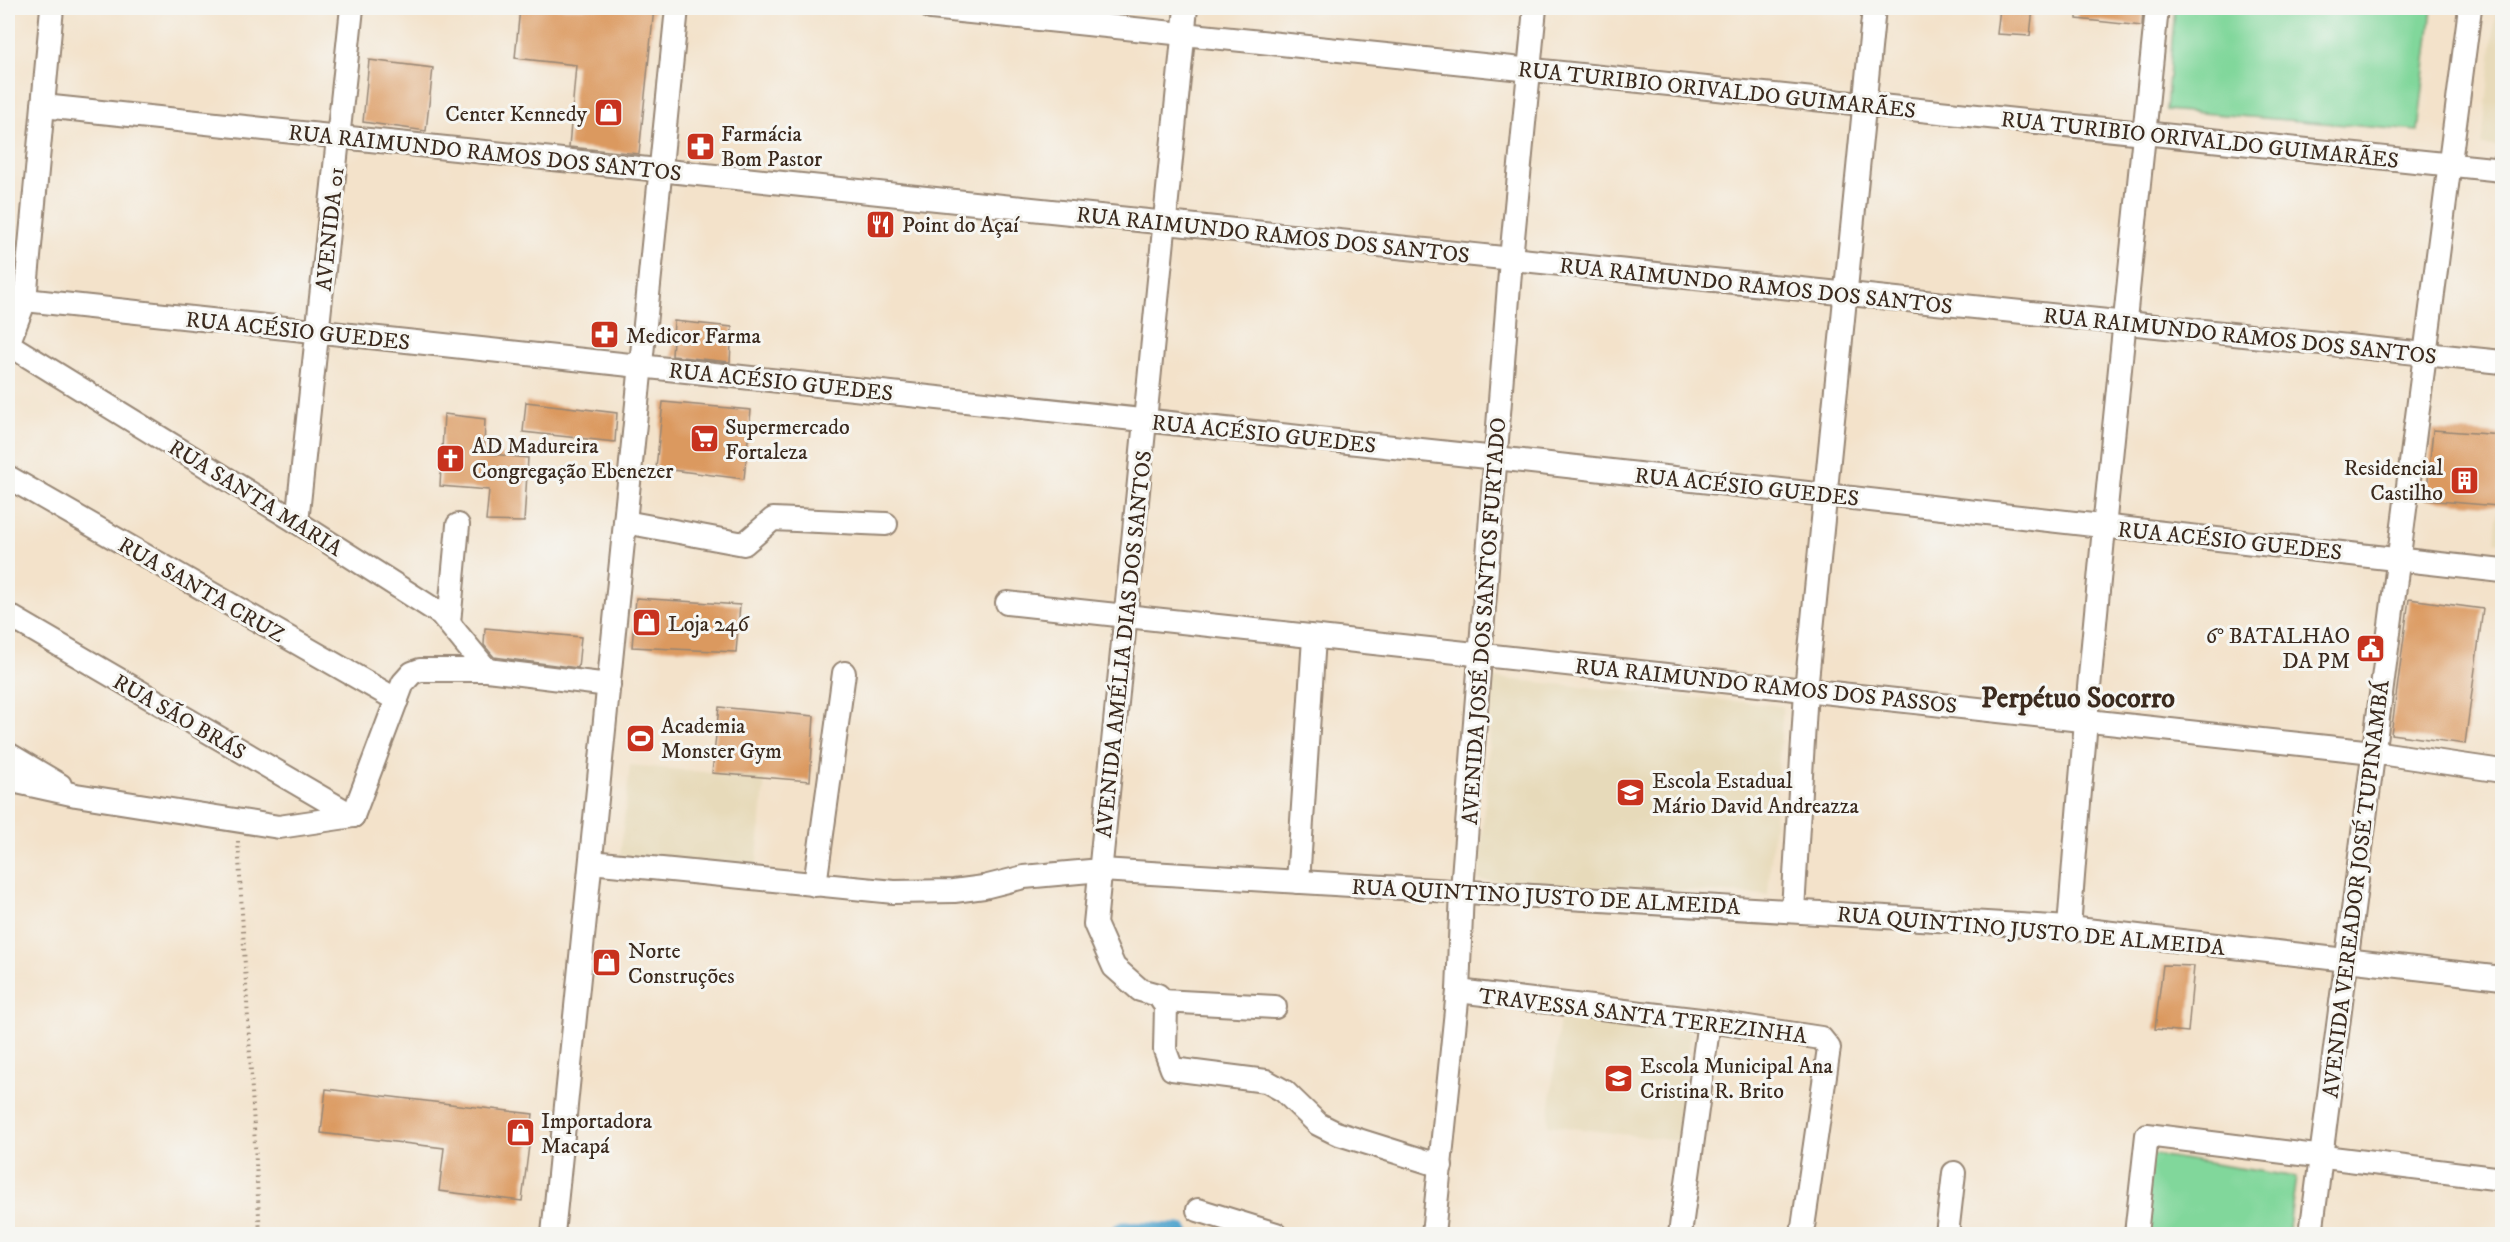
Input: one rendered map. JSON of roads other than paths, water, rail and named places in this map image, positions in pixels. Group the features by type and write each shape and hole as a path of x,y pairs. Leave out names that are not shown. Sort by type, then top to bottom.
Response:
{"street":[{"path":"8,344 25,300 52,8"},
{"name":"AVENIDA 01","path":"297,522 352,8"},
{"path":"553,1234 677,8"},
{"name":"RUA TURIBIO ORIVALDO GUIMARÃES","path":"931,8 2502,170"},
{"name":"AVENIDA AMÉLIA DIAS DOS SANTOS","path":"1162,1001 1158,995 1140,990 1114,967 1095,924 1186,8"},
{"name":"AVENIDA JOSÉ DOS SANTOS FURTADO","path":"1433,1234 1458,991 1462,890 1480,653 1511,259 1535,8"},
{"path":"1793,910 1806,690 1874,8"},
{"path":"2069,928 2103,526 2157,8"},
{"name":"AVENIDA VEREADOR JOSÉ TUPINAMBÁ","path":"2311,1234 2470,8"},
{"name":"RUA RAIMUNDO RAMOS DOS SANTOS","path":"43,106 2502,362"},
{"name":"RUA ACÉSIO GUEDES","path":"25,300 1496,458 2502,571"},
{"name":"RUA SANTA MARIA","path":"8,344 297,522 441,614 487,670"},
{"name":"RUA SANTA CRUZ","path":"8,477 397,700"},
{"path":"625,522 744,544 773,519 886,524"},
{"path":"449,623 458,525"},
{"name":"RUA RAIMUNDO RAMOS DOS PASSOS","path":"1007,603 2373,752 2502,771"},
{"name":"RUA SÃO BRÁS","path":"8,615 353,816"},
{"path":"1298,882 1314,638"},
{"path":"8,780 76,795 279,827 353,816 403,683 412,673 420,670 487,670 609,685"},
{"path":"815,885 844,673"},
{"path":"8,754 76,795"},
{"name":"RUA QUINTINO JUSTO DE ALMEIDA","path":"591,862 894,892 954,891 984,887 1024,877 1101,870 1793,910 2069,928 2502,978"},
{"name":"TRAVESSA SANTA TEREZINHA","path":"1458,991 1709,1021 1821,1038 1826,1041 1829,1048 1802,1234"},
{"path":"1162,1001 1275,1007"},
{"path":"1162,1001 1166,1005 1165,1050 1172,1069 1266,1081 1284,1091 1318,1124 1336,1133 1441,1166"},
{"path":"1680,1234 1709,1021"},
{"path":"2136,1234 2147,1135 2502,1179"},
{"path":"1947,1234 1954,1173"},
{"path":"1198,1210 1276,1234"}],"waterway":[{"path":"1120,1234 1124,1232 1180,1234"}],"place":[{"name":"Center Kennedy","path":"608,113"},
{"name":"Farmácia Bom Pastor","path":"700,146"},
{"name":"Point do Açaí","path":"881,224"},
{"name":"Medicor Farma","path":"605,335"},
{"name":"Supermercado Fortaleza","path":"704,439"},
{"name":"AD Madureira Congregação Ebenezer","path":"451,458"},
{"name":"Residencial Castilho","path":"2464,480"},
{"name":"Loja 246","path":"647,623"},
{"name":"6° BATALHAO DA PM","path":"2371,648"},
{"name":"Academia Monster Gym","path":"640,738"},
{"name":"Escola Estadual Mário David Andreazza","path":"1631,793"},
{"name":"Norte Construções","path":"607,963"},
{"name":"Escola Municipal Ana Cristina R. Brito","path":"1619,1078"},
{"name":"Importadora Macapá","path":"520,1133"}],"district":[{"name":"Perpétuo Socorro","path":"2078,697"}]}
